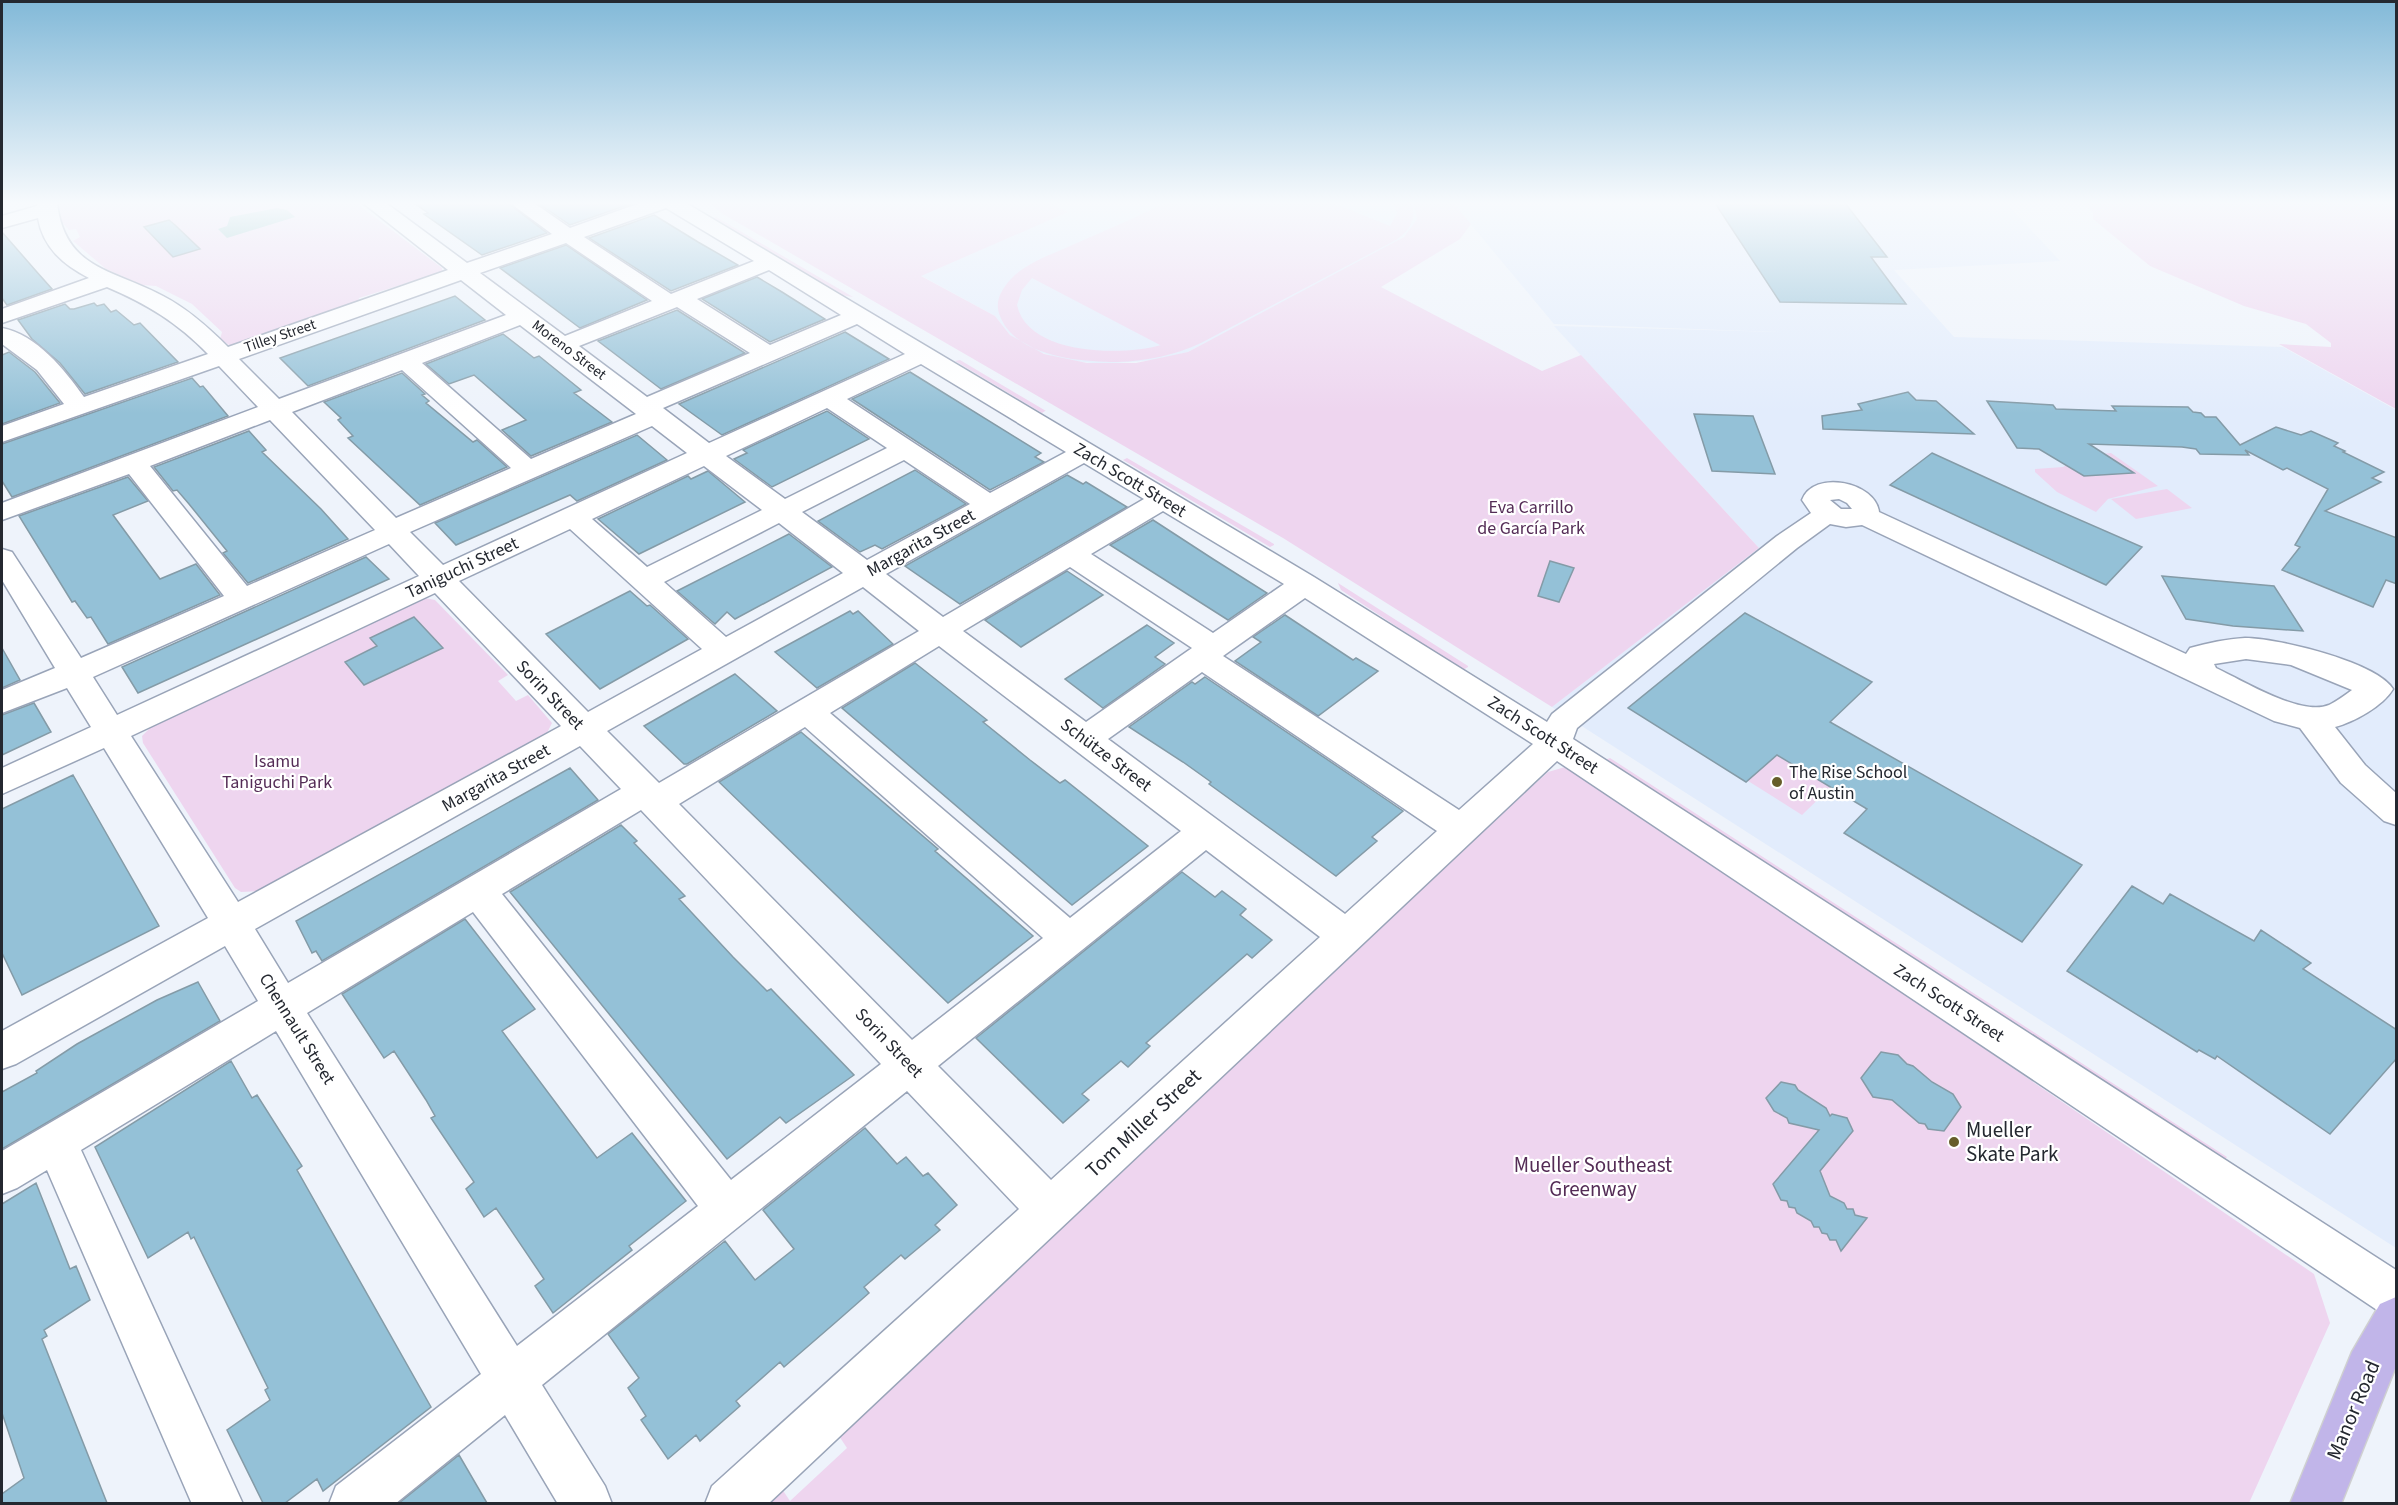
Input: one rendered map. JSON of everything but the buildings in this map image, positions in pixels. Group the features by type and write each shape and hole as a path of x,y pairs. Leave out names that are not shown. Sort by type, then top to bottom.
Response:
{"main road":[{"name":"Manor Road","path":"2315,1503 2369,1369 2397,1320"}],"street":[{"name":"Sorin Street","path":"97,273 174,310 222,357 1050,1210"},
{"name":"Tilley Street","path":"2,434 460,273"},
{"name":"Moreno Street","path":"466,273 781,511"},
{"path":"629,273 768,354"},
{"path":"562,345 742,273"},
{"name":"Zach Scott Street","path":"790,273 1304,584 1556,742 2397,1296"},
{"path":"2,316 108,279"},
{"path":"2,702 242,599 528,471 768,354 859,315"},
{"path":"2,512 524,316"},
{"path":"2,335 26,347 46,362 79,407"},
{"name":"Taniguchi Street","path":"2,782 923,354"},
{"path":"406,361 528,471"},
{"path":"829,398 990,505"},
{"path":"645,579 905,449"},
{"name":"Margarita Street","path":"5,1039 232,924 1084,452"},
{"path":"134,463 242,599"},
{"path":"2,1174 478,891 807,711 1163,499"},
{"name":"Schütze Street","path":"781,511 1346,936"},
{"name":"Tom Miller Street","path":"730,1503 1556,742 1563,722 1787,542 1828,513 1850,519 1863,515 2203,675"},
{"path":"573,517 723,651"},
{"path":"1071,554 1461,829"},
{"name":"Chennault Street","path":"2,558 232,924 587,1503"},
{"path":"1085,739 1304,584"},
{"path":"2216,650 2278,652 2316,660 2377,689 2334,716 2311,718 2285,713 2203,675 2199,664 2201,655 2208,652 2216,650"},
{"path":"807,711 1070,940"},
{"path":"2311,718 2353,774 2397,812"},
{"path":"354,1503 1206,831"},
{"path":"478,891 727,1209"},
{"path":"56,1142 218,1503"}],"shaded area":[{"path":"1339,273 1188,352 1156,360 1102,364 1065,360 1033,350 1010,335 995,316 920,275"},
{"path":"1512,273 1897,273 1954,337 2283,347 2396,410 2396,1248 1552,707 1759,548 1554,326 1779,332 1554,324"}],"green space":[{"path":"116,273 438,273 359,298 358,302 232,347 220,339 222,332 192,304 156,286 142,285"},
{"path":"804,273 812,273 853,297 841,295"},
{"name":"Eva Carrillo de García Park","path":"825,273 927,273 921,276 995,316 1010,335 1044,354 1087,363 1136,363 1188,352 1336,273 1404,273 1381,287 1542,371 1581,355 1759,548 1552,707 1283,538"},
{"path":"1017,273 1333,273 1201,343 1150,359 1117,362 1068,358 1034,349 1020,340 1008,330 998,311 999,296","holes":["1032,278 1161,345 1144,349 1102,351 1057,343 1039,334 1025,322 1017,305 1022,290"]},
{"path":"2167,273 2396,273 2396,409 2279,344 2331,347 2331,343 2306,324 2244,306"},
{"path":"960,360 1046,411 1042,413 955,361"},
{"path":"2111,453 2158,486 2108,499 2096,512 2057,492 2035,472 2035,469 2063,467 2082,456"},
{"path":"1127,458 1274,545 1270,547 1123,460"},
{"path":"2167,489 2192,508 2136,519 2111,499"},
{"path":"1338,583 1468,667 1463,670 1341,590"},
{"name":"Isamu Taniguchi Park","path":"425,598 435,600 508,675 498,681 516,701 528,695 552,723 546,735 260,891 241,892 235,888 143,743 142,736 155,723"},
{"path":"1744,742 1838,780 1802,815 1737,774"},
{"path":"1610,758 2227,1157 2223,1162 1605,760"},
{"name":"Mueller Southeast Greenway","path":"1565,767 1580,772 2314,1274 2330,1323 2249,1503 761,1504 780,1486 790,1501 847,1448 837,1433 1477,836 1548,772"}],"place":[{"name":"The Rise School of Austin","path":"1777,782"},
{"name":"Mueller Skate Park","path":"1954,1142"}]}
